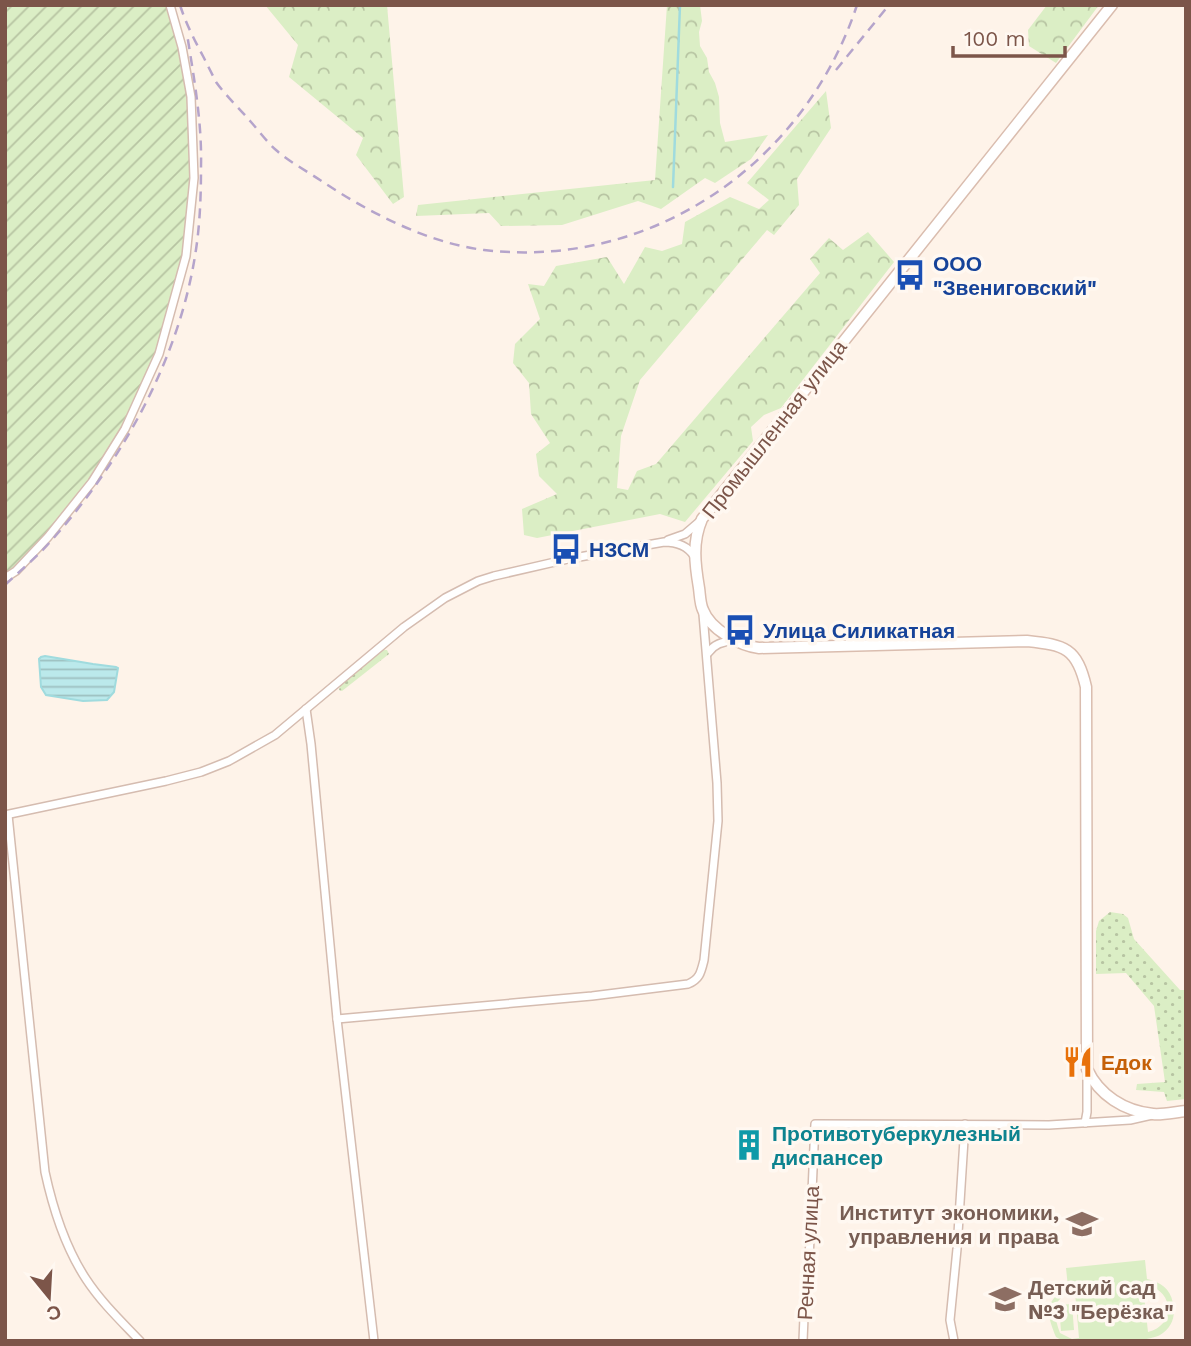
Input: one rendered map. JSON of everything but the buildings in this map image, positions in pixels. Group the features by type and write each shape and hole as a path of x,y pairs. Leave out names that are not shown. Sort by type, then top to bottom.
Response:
{"street":[{"path":"5,579 48,537 92,482 125,429 159,354 186,256 194,178 191,97 182,47 170,5"},
{"name":"Промышленная улица","path":"694,556 696,536 702,519 1112,5"},
{"path":"140,1341 87,1280 61,1228 49,1193 6,815 166,781 213,768 275,735 404,626 464,587 507,572 664,542 685,534 702,519"},
{"path":"337,1019 592,996 696,981 704,960 718,821 708,654 694,556 686,547 664,542"},
{"path":"703,610 716,627 736,641 751,647 1027,641 1051,643 1066,649 1075,657 1086,687 1085,1123"},
{"path":"708,654 716,645 736,641"},
{"path":"306,709 337,1019 374,1341"},
{"path":"1087,1069 1097,1087 1106,1095 1135,1110 1154,1114"},
{"path":"954,1341 950,1320 965,1124 1085,1123 1130,1120 1154,1114 1186,1111"},
{"name":"Речная улица","path":"803,1341 815,1124 965,1124"}],"green space":[{"path":"5,5 170,5 191,97 194,178 186,256 159,354 125,429 92,482 48,537 5,578"},
{"path":"265,5 387,5 404,197 393,204 356,155 363,138 289,77 298,45"},
{"path":"667,5 700,5 700,46 707,58 709,72 719,97 720,123 725,142 768,135 751,159 715,183 705,178 661,209 638,201 562,225 501,226 489,213 416,216 418,205 655,180"},
{"path":"1047,5 1099,5 1056,63 1029,46 1028,30"},
{"path":"826,91 831,128 797,179 799,205 774,235 767,230 640,380 621,436 617,488 628,490 637,471 656,464 820,273 810,259 829,238 843,250 868,232 894,262 781,408 764,415 751,427 753,441 685,522 660,514 537,538 524,535 522,509 557,494 539,476 536,454 550,443 531,414 529,383 513,363 515,344 540,319 528,284 544,286 556,266 607,257 624,284 645,247 662,251 682,244 685,222 730,197 759,209 769,200 747,183"},
{"path":"383,650 387,650 389,654 342,691 339,690 340,686"},
{"path":"1110,912 1123,914 1128,918 1134,939 1180,990 1186,990 1186,1099 1167,1101 1164,1092 1136,1090 1137,1084 1165,1082 1154,1006 1126,973 1096,974 1096,931 1099,921"},
{"path":"1145,1260 1147,1279 1164,1286 1172,1298 1174,1312 1170,1325 1160,1335 1141,1340 1063,1341 1056,1337 1049,1308 1055,1297 1068,1287 1066,1268","holes":["1147,1285 1162,1294 1168,1308 1163,1323 1148,1332 1143,1286","1075,1292 1079,1338 1072,1339 1060,1333 1055,1313 1058,1302 1067,1294"]},
{"path":"1072,1304 1074,1330 1061,1331 1059,1305"}],"water":[{"path":"45,656 118,668 114,692 107,700 83,701 46,695 41,687 39,659"}],"waterway":[{"path":"673,187 680,5"}],"railway":[{"path":"180,5 216,82 269,144 291,162 357,203 419,233 484,250 546,252 606,242 662,223 714,194 760,157 800,113 833,62 857,5"},
{"path":"836,70 889,5"},
{"path":"5,585 51,541 101,477 143,408 175,334 195,256 200,200 200,133 187,34"}],"place":[{"name":"ООО \"Звениговский\"","path":"910,275"},
{"name":"НЗСМ","path":"566,549"},
{"name":"Улица Силикатная","path":"740,630"},
{"name":"Едок","path":"1078,1062"},
{"name":"Противотуберкулезный диспансер","path":"749,1145"},
{"name":"Институт экономики, управления и права","path":"1082,1224"},
{"name":"Детский сад №3 \"Берёзка\"","path":"1005,1299"}]}
